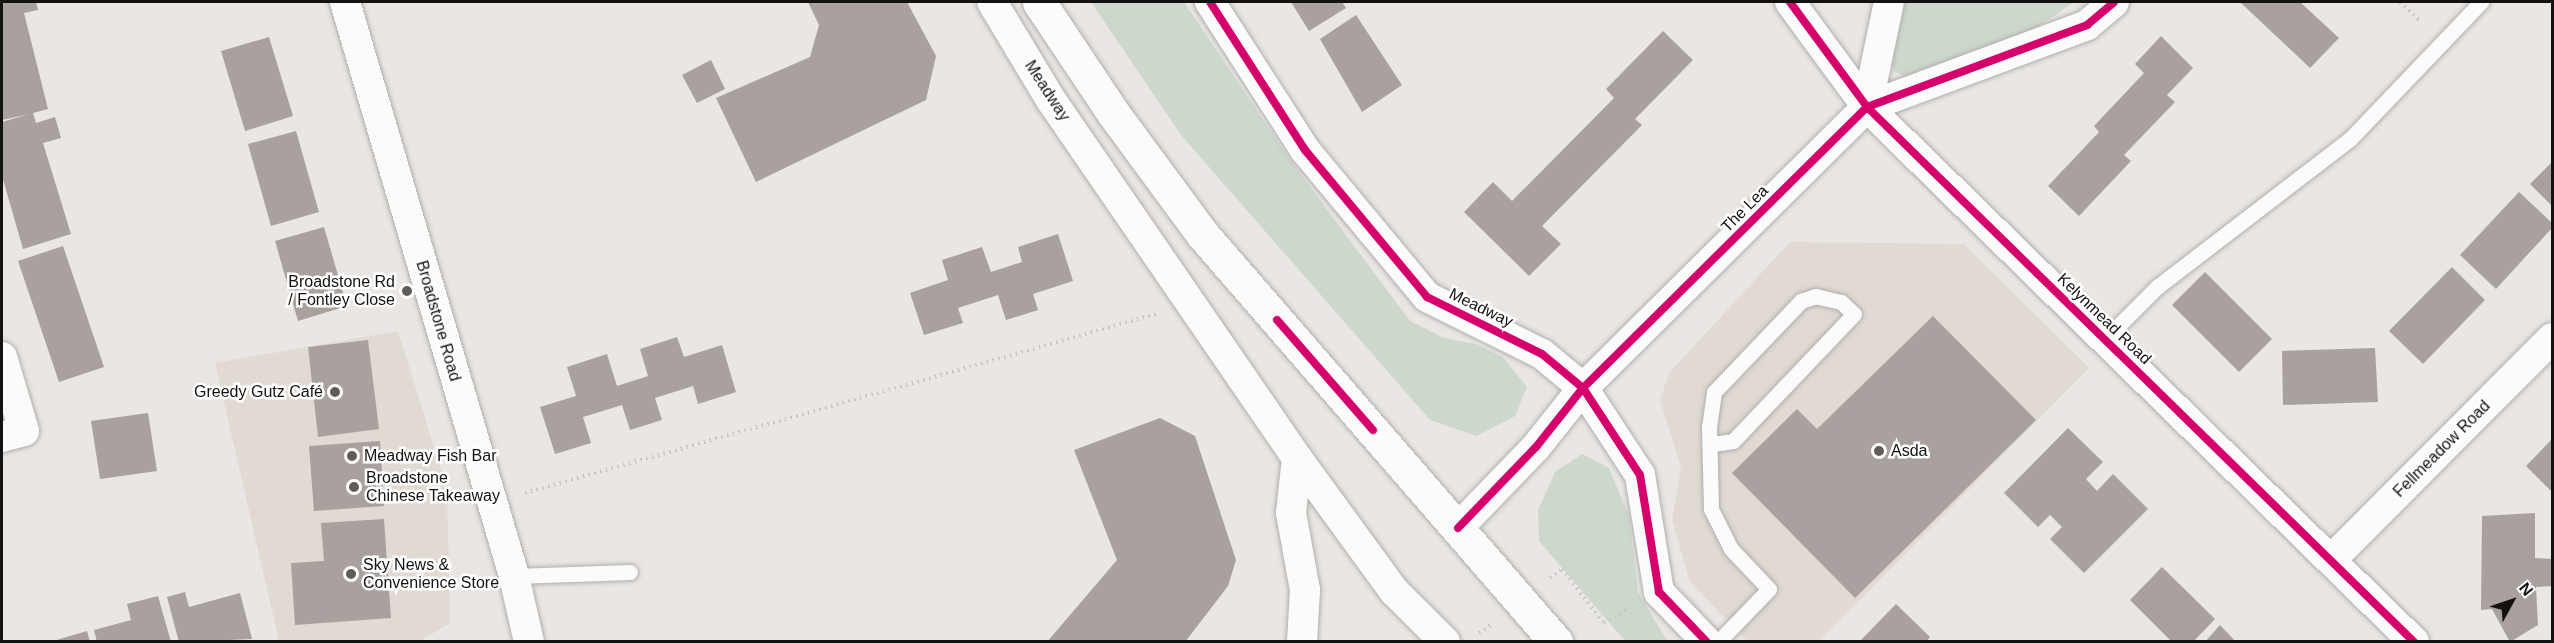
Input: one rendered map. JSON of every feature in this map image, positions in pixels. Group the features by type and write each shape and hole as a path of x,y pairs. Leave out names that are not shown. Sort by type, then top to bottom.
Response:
{"street":[{"name":"Broadstone Road","path":"345,2 514,576 529,642"},
{"name":"Meadway","path":"992,2 1051,100 1194,304 1297,458 1394,591 1445,642"},
{"path":"1039,2 1113,113 1203,235 1556,642"},
{"name":"Meadway","path":"1210,2 1305,150 1427,297 1542,354 1583,388 1640,475 1659,592 1707,642"},
{"name":"Kelynmead Road","path":"1790,2 1868,107 2414,642"},
{"path":"1868,107 1889,2"},
{"name":"The Lea","path":"1458,528 1536,447 1583,388 1868,107 2087,25 2114,2"},
{"name":"Fellmeadow Road","path":"2331,560 2553,339"},
{"path":"2,357 24,431 2,437"},
{"path":"1297,458 1291,513 1305,590 1302,642"}],"lane":[{"path":"2105,339 2157,287 2350,139 2481,2"},
{"path":"1713,444 1733,441 1854,314 1841,302 1816,296 1801,301 1749,352 1714,392 1710,426 1713,444 1711,509 1718,530 1769,589 1718,642"},
{"path":"514,576 630,572"}],"path":[{"path":"2400,2 2420,20"},
{"path":"491,502 1194,304"}],"shaded area":[{"path":"1091,2 1184,2 1291,161 1410,321 1444,338 1476,344 1503,357 1527,387 1515,416 1477,436 1430,420 1181,135"},
{"path":"1880,2 2074,2 2025,36 1922,83 1895,72 1877,46"},
{"path":"1790,242 1964,244 2089,368 1819,641 1747,641 1690,582 1672,520 1681,467 1660,400 1669,373"},
{"path":"398,331 447,489 450,623 420,641 279,641 215,363"},
{"path":"1582,454 1609,468 1629,516 1638,592 1667,641 1625,641 1539,541 1538,510 1555,472"}],"building":[{"path":"2,2 36,2 38,10 24,13 48,109 33,113 36,123 55,117 61,138 43,143 71,234 23,249 2,176 2,122 29,114 2,120"},
{"path":"808,2 907,2 936,56 926,100 756,182 716,98 810,57 819,25"},
{"path":"1291,2 1342,2 1346,8 1309,31"},
{"path":"2240,2 2300,2 2339,38 2310,68"},
{"path":"1356,15 1402,85 1362,112 1320,39"},
{"path":"1663,31 1693,60 1635,119 1642,125 1542,226 1561,244 1529,276 1464,212 1493,182 1512,201 1614,98 1606,89"},
{"path":"2161,36 2193,68 2167,95 2175,102 2124,155 2131,161 2079,216 2048,186 2099,132 2094,126 2144,73 2135,64"},
{"path":"269,37 293,116 245,131 221,51"},
{"path":"711,60 725,89 697,103 682,75"},
{"path":"296,131 319,212 271,226 248,144"},
{"path":"2552,162 2552,206 2530,184"},
{"path":"2519,192 2552,223 2552,228 2496,289 2460,255"},
{"path":"324,227 347,306 298,321 275,241"},
{"path":"1058,234 1073,281 1033,294 1038,310 1006,320 998,295 958,308 963,323 924,335 910,293 948,280 942,260 982,247 991,272 1022,262 1018,247"},
{"path":"63,246 104,367 59,382 18,261"},
{"path":"2452,267 2485,300 2423,364 2389,331"},
{"path":"2205,272 2272,339 2239,372 2172,305"},
{"name":"Asda","path":"1933,316 2036,420 1855,598 1732,473 1797,409 1817,429"},
{"path":"677,337 684,357 722,345 736,392 698,404 693,386 655,398 662,420 630,430 622,405 583,417 591,443 555,454 540,407 576,396 567,367 607,354 617,386 648,376 640,349"},
{"path":"368,340 379,429 318,437 308,347"},
{"path":"2375,348 2378,402 2283,405 2282,351"},
{"path":"148,413 157,471 100,479 91,421"},
{"path":"1160,418 1195,436 1236,560 1228,586 1185,642 1047,642 1117,560 1074,450"},
{"path":"2068,428 2103,462 2086,479 2097,491 2113,474 2148,509 2084,573 2050,539 2062,527 2050,515 2038,527 2004,493"},
{"path":"2552,439 2552,492 2526,466"},
{"path":"380,441 384,506 314,511 309,446"},
{"path":"2535,513 2535,558 2551,559 2552,586 2536,587 2538,625 2510,642 2492,609 2481,610 2482,516"},
{"path":"384,519 391,618 295,625 291,563 324,561 321,523"},
{"path":"2162,567 2215,619 2193,642 2172,642 2130,600"},
{"path":"185,592 189,607 240,593 252,639 179,642 167,597"},
{"path":"158,596 171,642 97,642 94,630 131,620 127,604"},
{"path":"1896,604 1930,637 1926,642 1859,642"},
{"path":"2220,625 2236,642 2205,642"},
{"path":"87,631 90,642 53,642 53,641"}],"cycle path":[{"path":"1210,2 1305,150 1427,297 1542,354 1583,388 1640,475 1659,592 1707,642"},
{"path":"1790,2 1867,107 2414,642"},
{"path":"1458,528 1536,447 1583,388 1867,107 2087,25 2114,2"},
{"path":"1277,320 1373,430"}],"place":[{"name":"Broadstone Rd / Fontley Close","path":"407,291"},
{"name":"Greedy Gutz Café","path":"335,392"},
{"name":"Asda","path":"1879,451"},
{"name":"Meadway Fish Bar","path":"352,456"},
{"name":"Broadstone Chinese Takeaway","path":"354,487"},
{"name":"Sky News & Convenience Store","path":"351,574"}]}
